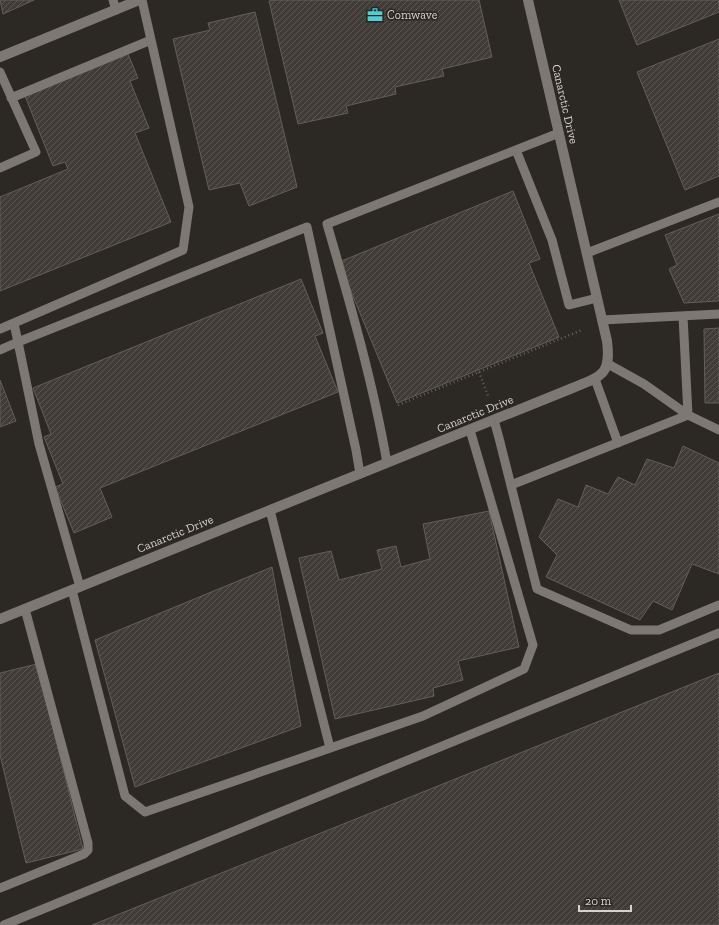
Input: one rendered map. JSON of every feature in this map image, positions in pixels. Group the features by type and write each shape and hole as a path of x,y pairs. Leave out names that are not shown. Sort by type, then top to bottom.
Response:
{"street":[{"path":"0,57 114,5 141,0"},
{"name":"Canarctic Drive","path":"0,619 595,379 602,373 608,364 609,354 528,0"}],"lane":[{"path":"0,329 183,250 188,207 141,0"},
{"path":"11,98 151,40"},
{"path":"0,72 36,152 0,168"},
{"path":"387,463 359,333 327,224 559,133"},
{"path":"516,150 552,240 569,305 597,298"},
{"path":"587,253 719,202"},
{"path":"0,350 307,227 360,474"},
{"path":"602,320 719,314"},
{"path":"683,316 688,415"},
{"path":"14,324 40,444 125,796 144,812 423,716 524,669 533,645 470,430"},
{"path":"608,364 644,384 688,415 719,430"},
{"path":"595,379 618,443"},
{"path":"511,485 688,415"},
{"path":"494,420 538,589 631,630 659,630 719,605"},
{"path":"270,510 330,748"},
{"path":"1,885 84,854 88,850 88,843 25,609"},
{"path":"4,925 719,633"}],"path":[{"path":"398,405 582,330"},
{"path":"479,372 488,396"}],"building":[{"path":"0,0 34,0 3,14"},
{"path":"479,0 492,57 442,69 444,76 395,87 396,94 346,106 348,113 298,124 269,1"},
{"path":"619,0 719,0 719,12 637,45"},
{"path":"255,12 297,187 249,206 240,183 209,190 173,39 210,30 208,23"},
{"path":"719,39 719,176 685,190 637,72"},
{"path":"128,54 138,78 130,81 149,128 135,133 171,222 0,291 0,197 68,169 65,162 53,166 25,96"},
{"path":"513,191 540,259 529,263 559,337 397,403 339,262"},
{"path":"719,214 719,301 684,303 669,269 677,265 665,235"},
{"path":"301,279 323,333 315,336 338,392 100,488 112,517 74,533 55,487 63,484 44,437 51,434 33,388"},
{"path":"719,328 719,403 705,403 704,329"},
{"path":"0,380 16,421 0,427"},
{"path":"683,446 719,463 719,574 692,564 672,610 653,601 640,620 546,577 557,555 539,537 558,499 578,507 586,485 608,494 618,477 635,485 647,459 674,468"},
{"path":"489,511 519,647 458,661 463,680 433,688 434,696 335,719 299,558 331,551 339,580 382,569 377,550 396,546 401,567 430,559 423,524"},
{"path":"272,567 301,726 135,787 95,640"},
{"path":"37,664 83,849 26,863 0,755 0,673"},
{"path":"719,673 719,925 92,925"}],"place":[{"name":"Comwave","path":"375,15"}]}
